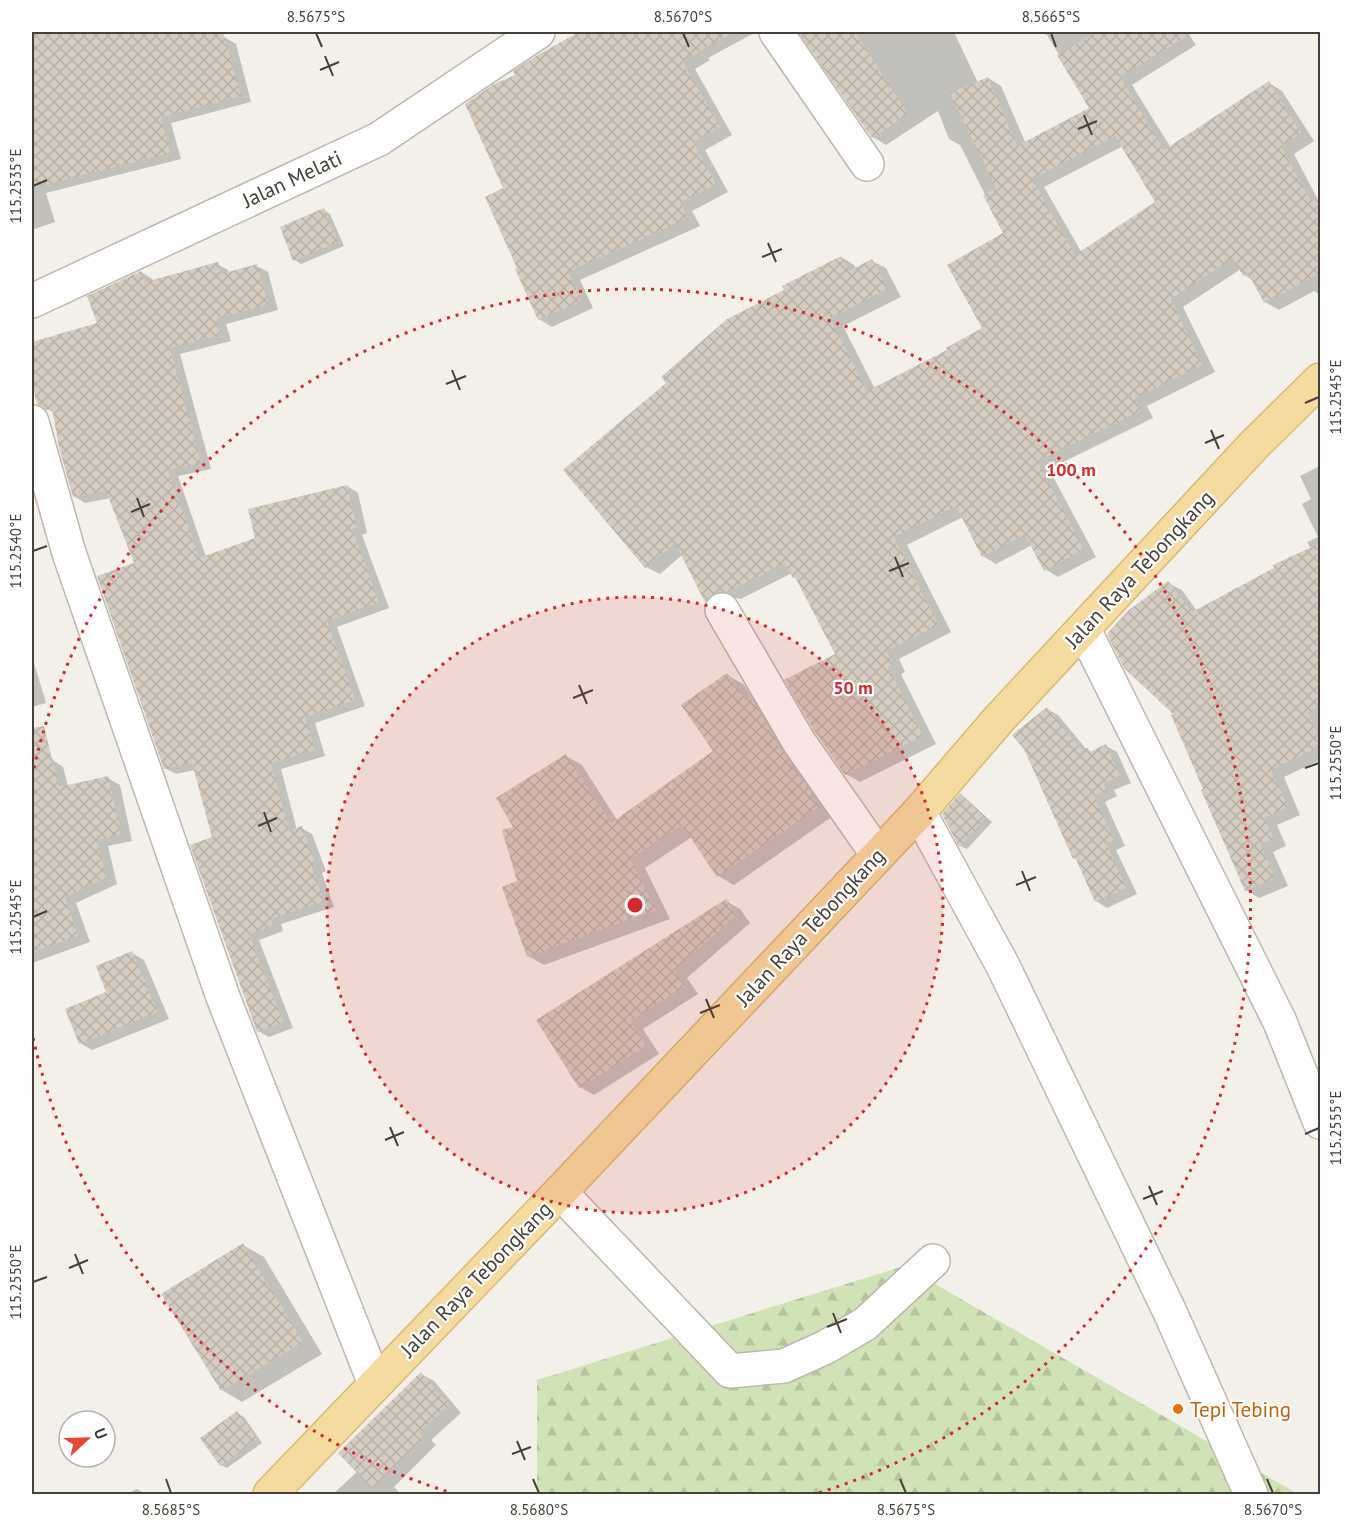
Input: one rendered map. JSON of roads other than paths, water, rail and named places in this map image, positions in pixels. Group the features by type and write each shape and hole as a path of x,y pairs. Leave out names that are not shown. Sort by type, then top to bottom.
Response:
{"main road":[{"name":"Jalan Raya Tebongkang","path":"270,1494 560,1192 919,812 999,719 1084,630 1156,549 1254,445 1320,380"}],"street":[{"name":"Jalan Melati","path":"32,301 379,139 538,32"},
{"path":"776,32 867,164"},
{"path":"32,422 69,553 223,997 375,1384"},
{"path":"722,610 799,742 878,855"},
{"path":"1084,630 1280,1022 1320,1122"},
{"path":"919,812 1003,966 1169,1310 1251,1494"},
{"path":"560,1192 730,1371 784,1366 826,1347 865,1324 933,1261"}],"place":[{"name":"Tepi Tebing","path":"1178,1409"}]}
